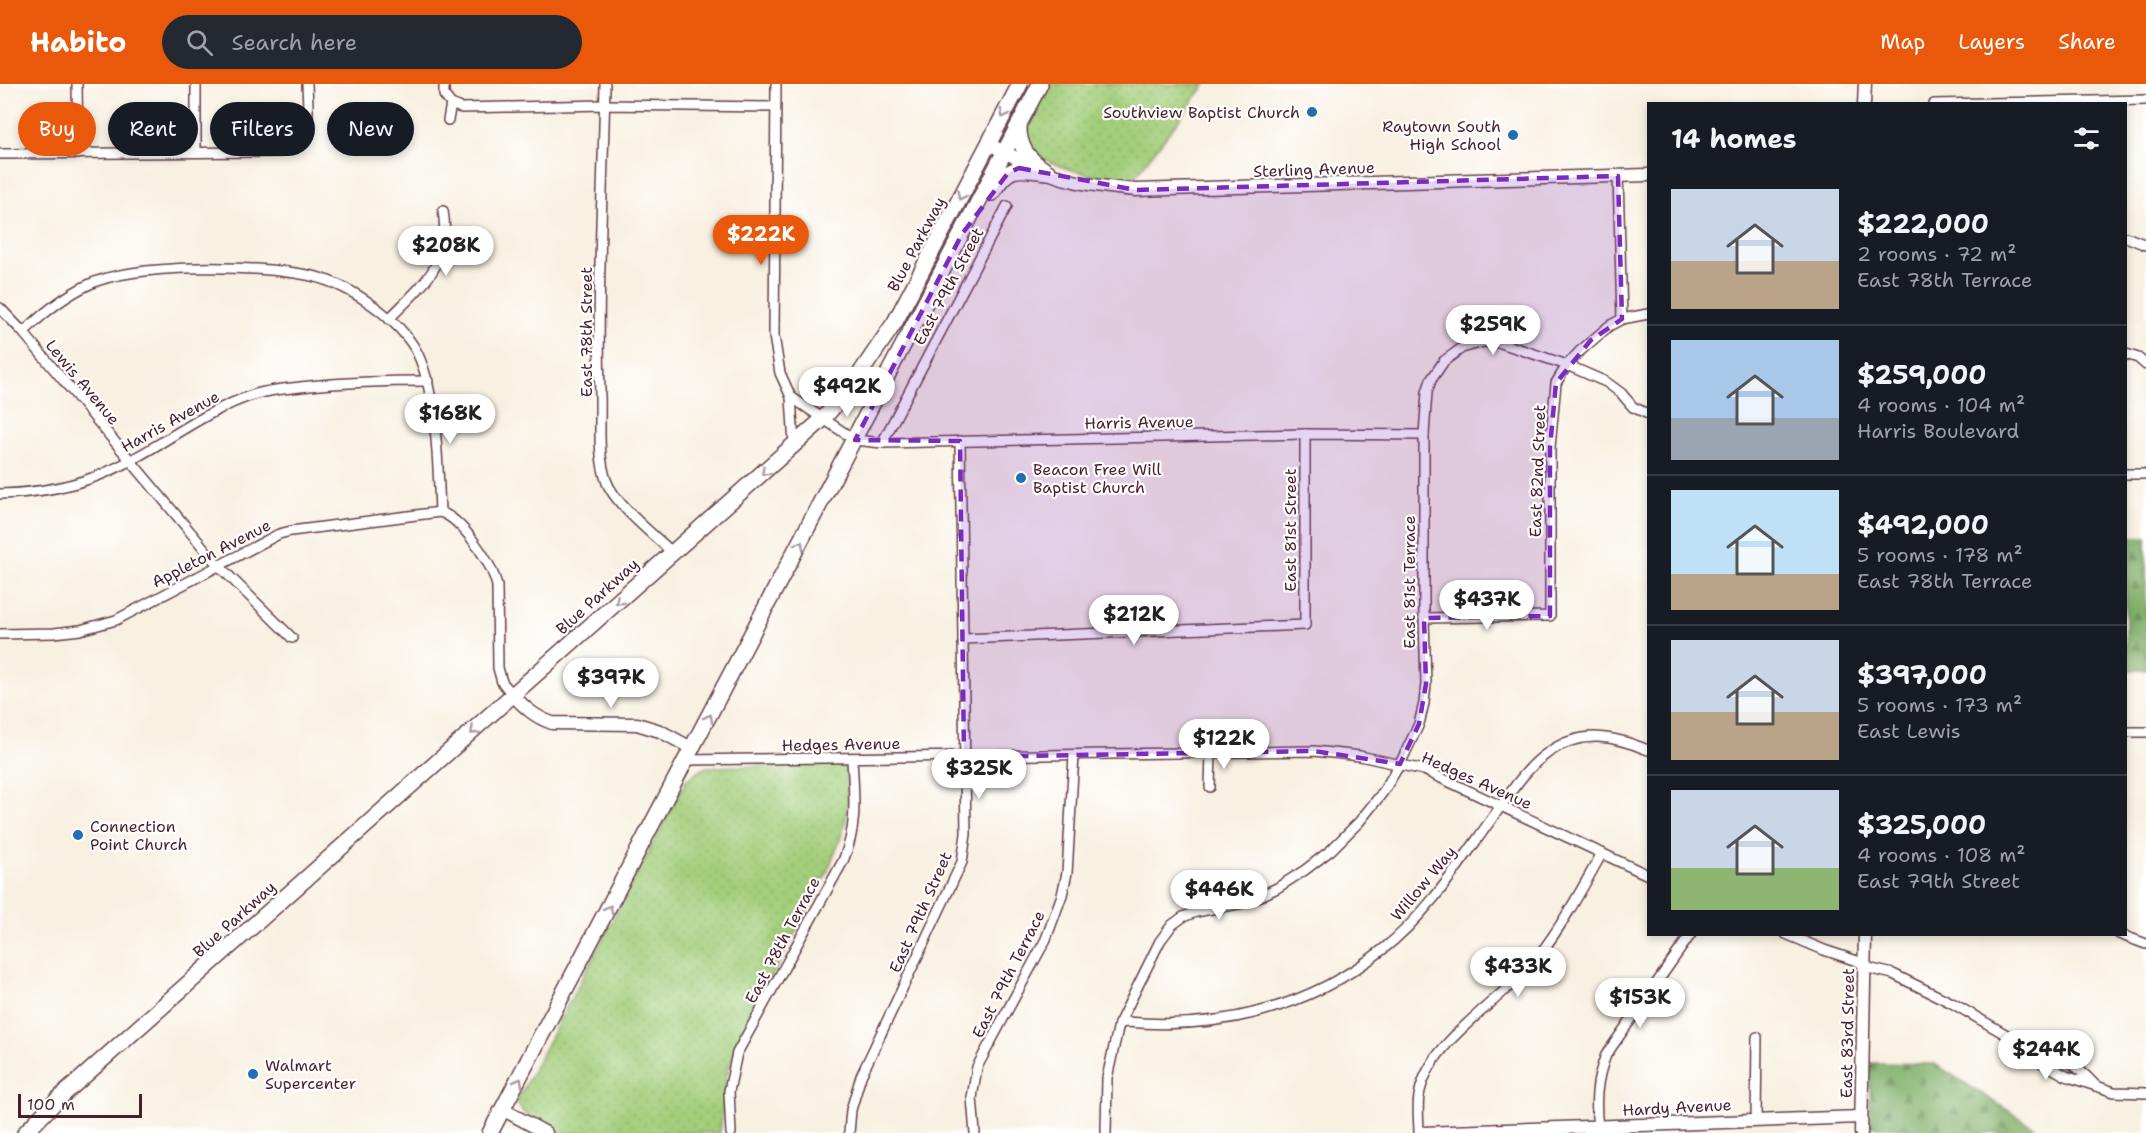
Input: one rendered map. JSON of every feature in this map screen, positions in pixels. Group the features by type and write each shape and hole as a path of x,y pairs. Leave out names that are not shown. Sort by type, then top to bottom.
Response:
{"highway":[{"name":"Blue Parkway","path":"25,1133 56,1101 824,418 855,381 895,322 1020,84"},
{"path":"490,1133 1040,84"},
{"path":"1020,121 1019,135 1023,149 1033,162 1048,172"},
{"path":"962,234 982,210 1001,178 1008,172 1019,168 1048,172"}],"street":[{"path":"78,84 78,102"},
{"path":"196,84 196,102"},
{"path":"198,152 279,152 295,143 303,136 308,122 308,84"},
{"path":"444,84 444,95 451,104 461,108 604,105 775,107"},
{"name":"East 78th Street","path":"604,84 599,362 602,462 607,482 615,494 630,513 673,553"},
{"path":"776,84 774,336 780,373 791,397 794,445"},
{"path":"1864,84 1864,102"},
{"path":"2040,102 2146,100"},
{"path":"448,120 451,104"},
{"name":"Sterling Avenue","path":"989,144 1048,172 1085,183 1136,190 1647,176"},
{"path":"0,154 18,154"},
{"path":"1618,176 1622,319 1647,314"},
{"name":"East 79th Street","path":"882,443 1007,206"},
{"path":"389,319 429,277 438,264 446,238 443,211"},
{"path":"2127,237 2146,245"},
{"path":"22,331 60,300 92,283 133,273 190,269 249,269 307,275 351,292 402,331 423,366 428,381 438,460 440,512 455,519 490,563 494,573 497,586 498,668 502,682 533,714 552,723 637,724 660,731 690,754"},
{"name":"Lewis Avenue","path":"0,309 22,331 218,565 292,638"},
{"name":"East 82nd Street","path":"1424,618 1550,616 1550,447 1556,383 1567,365 1591,340 1622,319"},
{"name":"East 81st Terrace","path":"1106,1133 1107,1078 1119,1024 1160,940 1172,926 1196,912 1248,902 1277,888 1331,850 1359,822 1383,792 1400,764 1419,724 1425,703 1426,684 1424,435 1427,395 1431,380 1444,362 1462,348 1483,342 1501,343 1567,365"},
{"path":"2127,354 2138,358 2146,365"},
{"path":"1567,365 1606,382 1621,393 1633,407 1647,414"},
{"name":"Harris Avenue","path":"0,494 39,491 84,481 129,461 217,409 256,394 283,388 340,383 428,381"},
{"path":"791,397 855,440"},
{"name":"Harris Avenue","path":"855,440 882,443 1305,434 1424,435"},
{"name":"East 81st Street","path":"963,639 1307,627 1305,434"},
{"name":"East 79th Street","path":"849,1133 851,1110 861,1076 962,862 966,834 960,441"},
{"path":"2127,474 2146,474"},
{"name":"Appleton Avenue","path":"0,634 80,630 116,620 279,534 440,512"},
{"path":"2127,732 2146,732"},
{"name":"Willow Way","path":"1119,1024 1126,1022 1185,1025 1239,1018 1290,1003 1338,980 1383,950 1418,918 1528,769 1549,752 1563,744 1593,737 1623,740 1647,750"},
{"name":"Hedges Avenue","path":"690,754 852,759 1314,751 1360,756 1424,770 1647,874"},
{"path":"1210,787 1211,753"},
{"name":"East 79th Terrace","path":"975,1133 972,1098 977,1067 1046,939 1062,895 1067,873 1074,755"},
{"name":"East 78th Terrace","path":"730,1133 729,1091 737,1053 843,861 850,843 855,818 852,759"},
{"path":"1421,1133 1419,1095 1437,1056 1458,1031 1504,992 1536,960 1555,934 1602,853"},
{"path":"1598,1128 1596,1089 1606,1055 1690,936"},
{"path":"1791,936 1872,969 1893,974 1952,1003 2017,1041 2031,1056 2048,1067 2079,1082 2114,1092 2146,1093"},
{"name":"East 83rd Street","path":"1861,1133 1865,936"},
{"path":"2124,936 2146,944"},
{"path":"1756,1119 1757,1037"},
{"path":"2017,1041 2036,1044 2053,1053 2072,1064 2097,1087"},
{"path":"504,1110 546,1133"},
{"name":"Hardy Avenue","path":"1421,1133 1598,1128 1756,1119 1861,1117"}],"highlighted area":[{"path":"1019,168 1136,190 1618,176 1622,319 1591,340 1556,383 1550,447 1550,616 1424,618 1426,684 1419,724 1400,764 1314,751 964,757 960,441 855,440 962,234 1008,173"}],"green space":[{"path":"1050,84 1206,84 1137,174 1130,182 1123,182 1066,168 1039,155 1030,146 1027,136 1029,122"},
{"path":"2127,537 2146,537 2146,670 2127,670"},
{"path":"842,764 846,768 848,809 843,832 826,875 743,1031 727,1074 720,1133 562,1133 531,1119 523,1112 518,1105 518,1099 687,779 706,767"},
{"path":"1870,1063 1935,1064 2039,1130 2038,1133 1910,1133 1909,1128 1870,1127"}],"place":[{"name":"Southview Baptist Church","path":"1312,112"},
{"name":"Raytown South High School","path":"1513,135"},
{"name":"Beacon Free Will Baptist Church","path":"1021,478"},
{"name":"Connection Point Church","path":"78,835"},
{"name":"Walmart Supercenter","path":"253,1074"}]}
